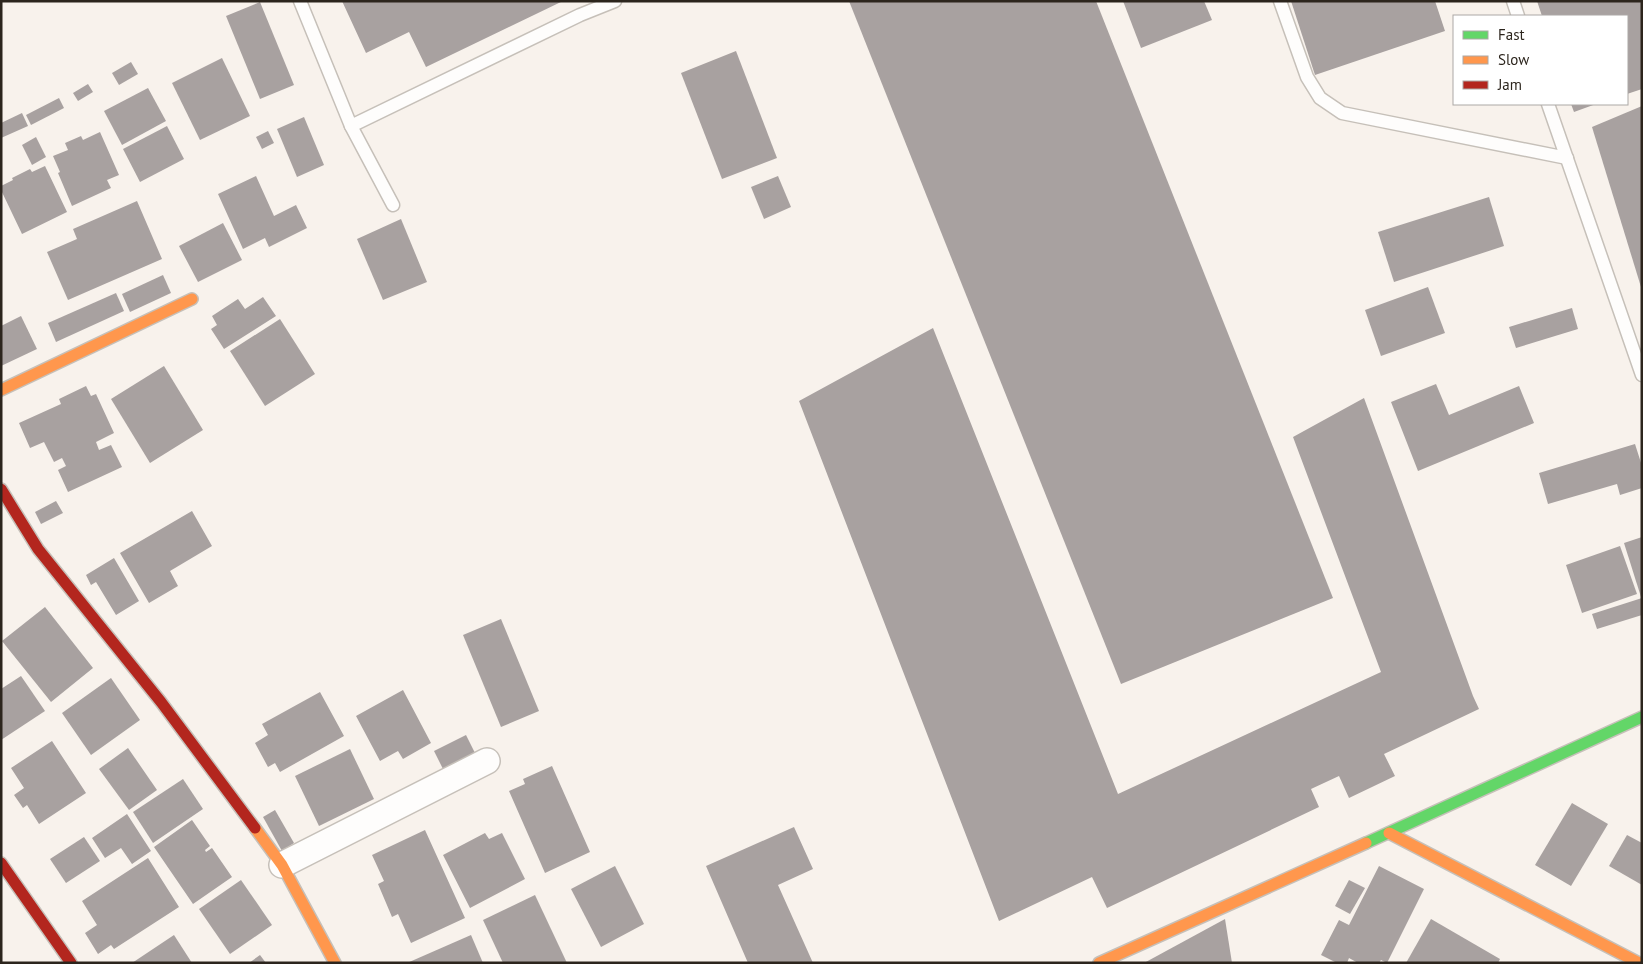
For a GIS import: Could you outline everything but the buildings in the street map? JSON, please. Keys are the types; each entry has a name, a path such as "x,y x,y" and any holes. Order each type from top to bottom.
{"street":[{"path":"1,390 192,299"},
{"path":"1,489 38,549 161,702 282,866 335,963"},
{"path":"1099,963 1642,717"},
{"path":"282,866 488,761"},
{"path":"1389,833 1639,963"},
{"path":"1,863 71,963"}],"lane":[{"path":"300,1 351,126 393,205"},
{"path":"351,126 615,1"},
{"path":"1280,1 1307,77 1320,98 1342,113 1567,158"},
{"path":"1513,1 1518,15"},
{"path":"1548,105 1642,375"}],"traffic: fast":[{"path":"1366,843 1642,717"}],"traffic: slow":[{"path":"1,390 192,299"},
{"path":"255,828 282,865 335,963"},
{"path":"1389,833 1639,963"},
{"path":"1099,963 1366,843"}],"traffic: jam":[{"path":"1,489 38,549 161,702 255,828"},
{"path":"1,863 71,963"}]}
